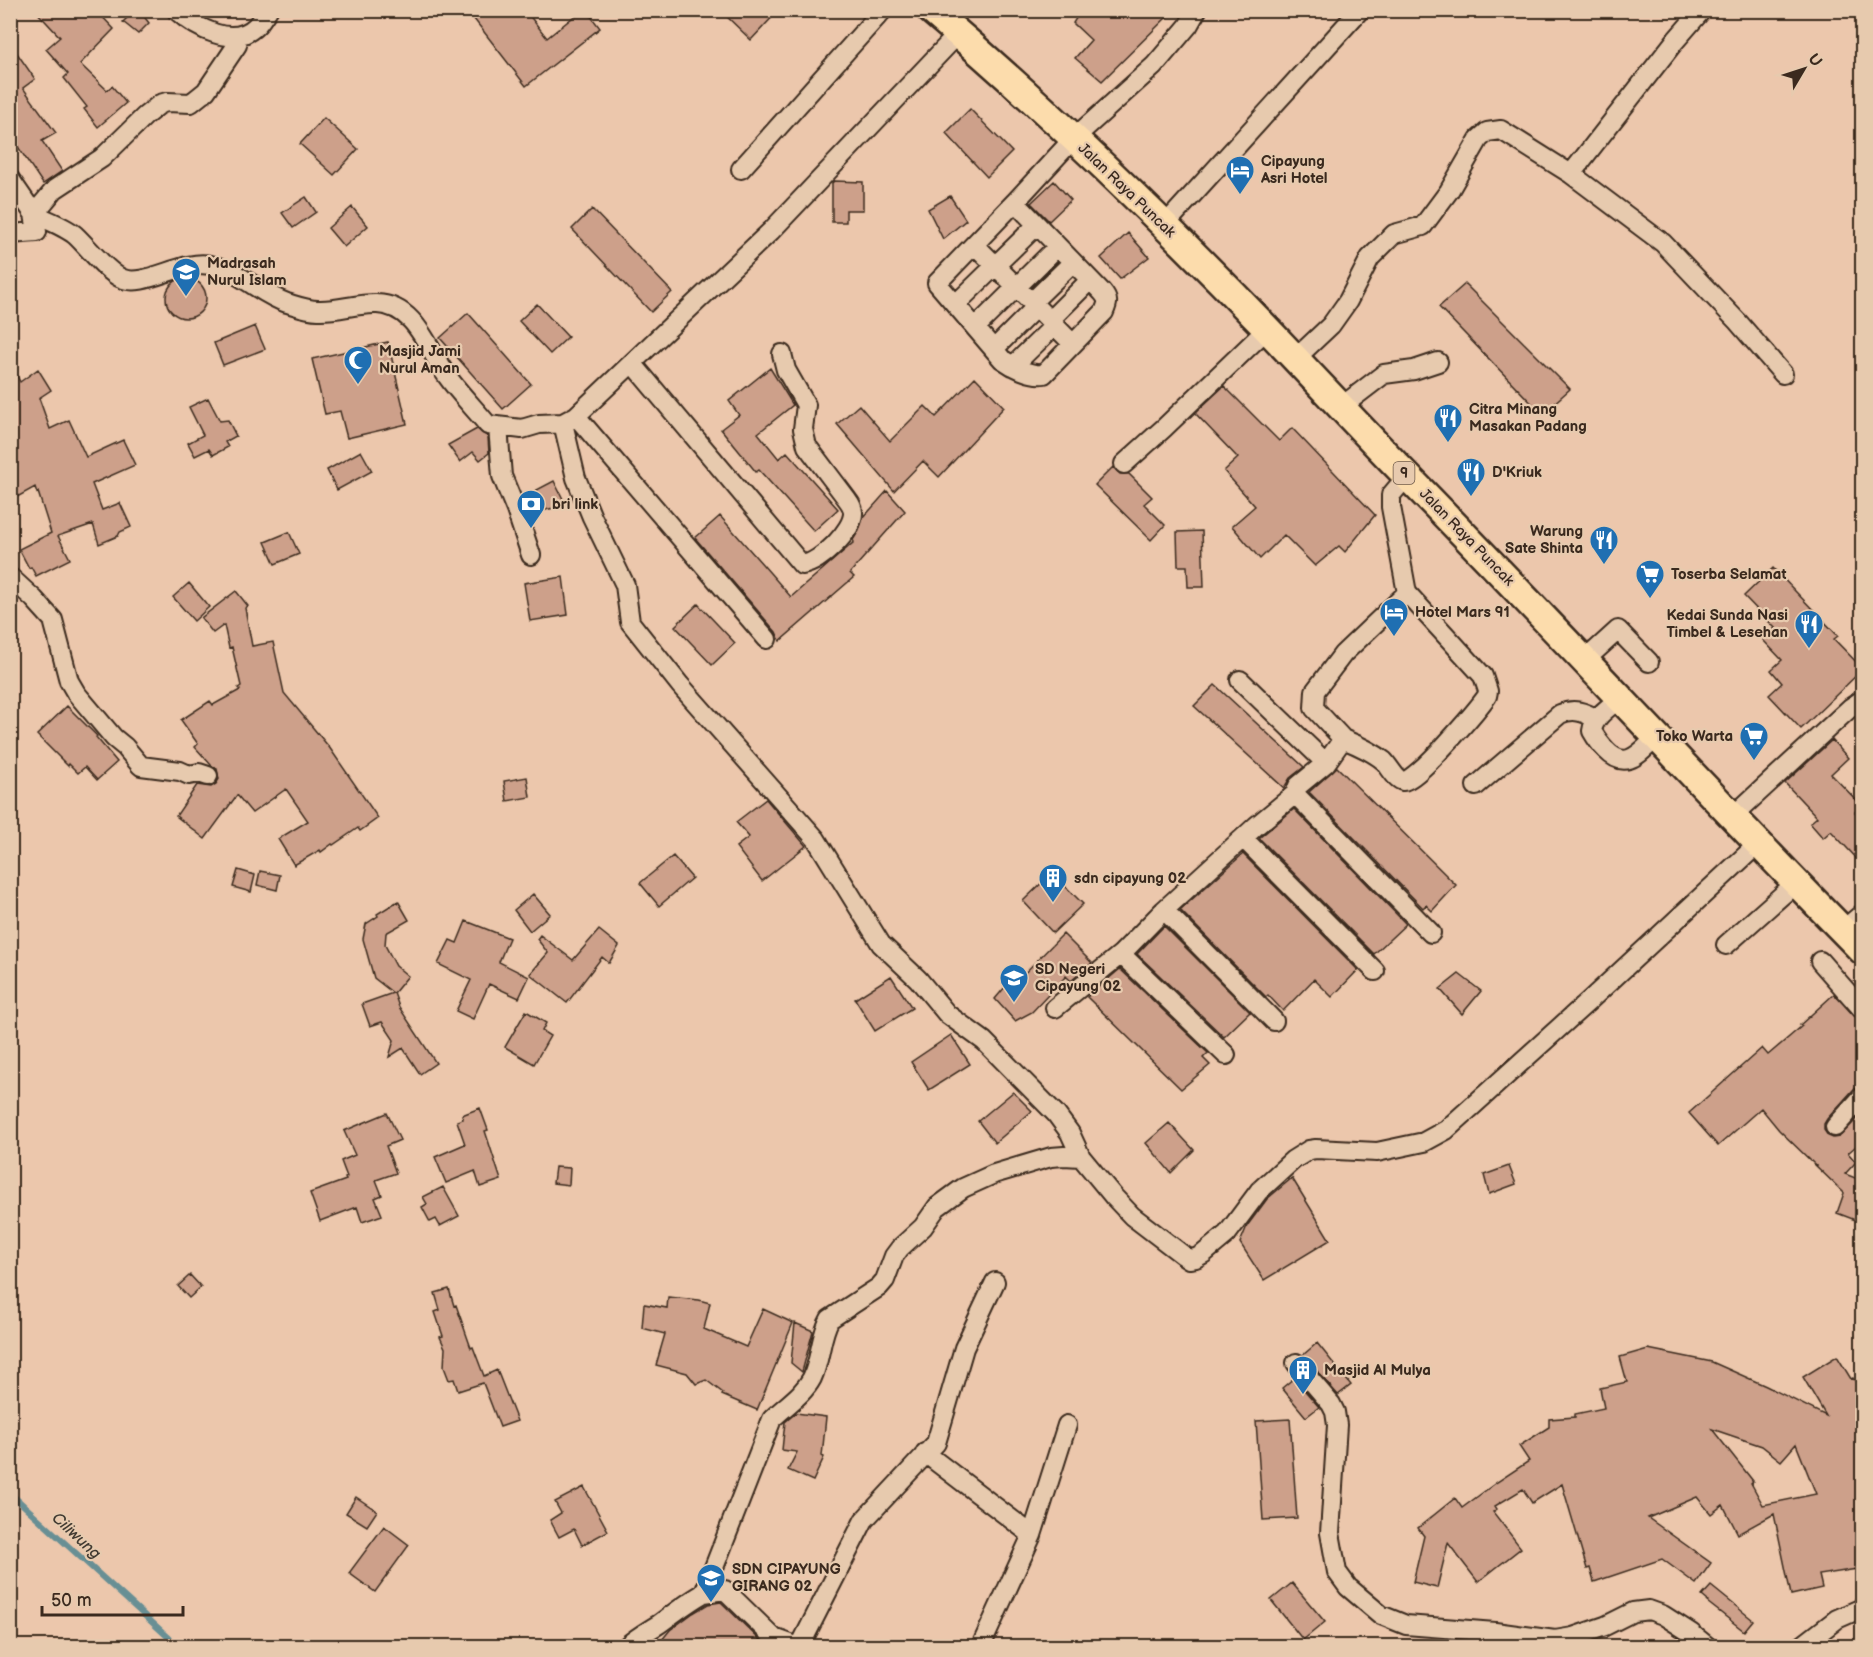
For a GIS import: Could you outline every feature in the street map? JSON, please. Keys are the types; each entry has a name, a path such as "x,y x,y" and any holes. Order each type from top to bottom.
{"highway":[{"name":"Jalan Raya Puncak","path":"931,10 1073,139 1267,329 1758,844 1797,882 1852,922 1863,950"}],"street":[{"path":"176,10 207,31 238,36 256,26 268,10"},
{"path":"741,169 884,10"},
{"path":"1015,202 1107,298 1104,312 1044,374 1033,374 1002,359 937,283 1073,139 1147,73 1188,26 1197,10"},
{"path":"1164,226 1360,10"},
{"path":"1571,174 1702,10"},
{"path":"34,214 72,233 122,279 136,281 193,264 209,264 235,274 269,296 308,309 378,304 391,306 405,314 415,324 447,376 488,425 522,429 570,419 632,363 771,231 958,34"},
{"path":"34,214 55,189 102,158 160,104 167,102 191,104 199,98 237,45 238,36"},
{"path":"1295,359 1331,325 1348,301 1370,258 1394,234 1423,226 1449,191 1479,139 1487,132 1501,130 1571,174 1663,243 1738,322 1783,374"},
{"path":"10,180 34,214 37,232 10,234"},
{"path":"956,304 1037,225"},
{"path":"975,245 1072,344"},
{"path":"976,327 1057,247"},
{"path":"994,349 1072,263"},
{"path":"1013,366 1090,280"},
{"path":"1124,464 1267,329"},
{"path":"632,363 802,565 821,557 849,527 853,513 852,506 807,446 803,429 806,405 786,370 782,354"},
{"path":"1341,407 1384,374 1414,370 1438,362"},
{"path":"570,419 767,639"},
{"path":"570,419 576,478 591,517 625,585 630,622 680,685 816,839 881,944 918,979 947,1014 984,1041 1056,1114 1071,1133 1081,1157 1113,1197 1132,1216 1189,1259 1196,1258 1227,1234 1258,1191 1293,1160 1309,1150 1377,1152 1424,1142 1446,1130 1758,844"},
{"path":"498,427 502,476 531,555"},
{"path":"1407,476 1392,495 1391,507 1407,593 1483,676 1487,683 1487,696 1428,763 1411,779 1405,781 1399,780 1384,762 1359,745 1343,739 1314,708 1315,691 1343,654 1407,593"},
{"path":"10,577 53,620 69,681 76,693 141,766 180,771 189,775 199,773 208,776"},
{"path":"1585,660 1618,630 1649,662"},
{"path":"1240,680 1326,763"},
{"path":"1620,698 1597,719 1592,731 1612,757 1626,761 1638,754 1657,737"},
{"path":"1733,816 1850,708 1863,700"},
{"path":"1476,786 1560,714 1567,711 1582,712 1597,719"},
{"path":"1055,1008 1121,954 1164,910 1295,794 1298,786 1326,763 1343,739"},
{"path":"1295,794 1431,933"},
{"path":"1243,838 1375,971"},
{"path":"1726,945 1797,882"},
{"path":"1164,910 1274,1021"},
{"path":"1121,954 1226,1055"},
{"path":"1820,961 1863,1009"},
{"path":"1835,1127 1863,1097"},
{"path":"704,1593 772,1419 793,1401 811,1380 830,1318 879,1287 885,1280 894,1256 900,1248 923,1227 937,1207 963,1188 994,1174 1051,1157 1081,1157"},
{"path":"627,1647 680,1606 704,1593 724,1590 774,1638 798,1647 864,1520 936,1443 964,1348 995,1282"},
{"path":"1296,1363 1331,1404 1335,1412 1329,1533 1337,1572 1348,1587 1381,1615 1406,1625 1495,1632 1555,1640 1573,1637 1605,1626 1633,1612 1649,1610 1663,1615 1691,1633 1707,1647"},
{"path":"981,1647 1032,1535 1067,1425"},
{"path":"925,1454 1032,1535"},
{"path":"1799,1645 1837,1619 1863,1608"}],"building":[{"path":"35,10 96,10 114,29 80,64 107,90 112,86 126,103 98,127 84,109 87,107 64,78 68,74 46,49 60,37"},
{"path":"135,10 139,10 149,23 138,34 123,22"},
{"path":"467,10 525,10 547,38 582,10 586,10 600,28 526,86"},
{"path":"720,10 779,10 751,40"},
{"path":"1081,10 1174,10 1102,81 1075,58 1091,40 1073,23"},
{"path":"10,43 35,79 23,88 56,133 42,141 62,171 43,184 10,135"},
{"path":"970,109 1012,152 987,177 946,133"},
{"path":"324,118 358,149 334,175 300,144"},
{"path":"834,181 863,182 863,210 846,210 846,222 832,222 832,183"},
{"path":"1054,181 1071,200 1049,221 1031,203"},
{"path":"950,196 966,220 943,239 928,209"},
{"path":"306,197 316,212 293,228 282,213"},
{"path":"352,207 368,226 344,247 328,228"},
{"path":"592,209 672,292 651,312 572,229"},
{"path":"1128,233 1149,257 1120,279 1101,258"},
{"name":"Madrasah Nurul Islam","path":"186,278 200,284 206,298 200,312 186,318 172,312 166,298 172,284"},
{"path":"1465,284 1570,389 1542,414 1439,307"},
{"path":"537,304 568,337 550,354 519,321"},
{"path":"468,313 531,384 503,409 440,338"},
{"path":"255,326 265,349 223,365 214,343"},
{"name":"Masjid Jami Nurul Aman","path":"388,342 407,424 347,438 340,411 325,414 312,359"},
{"path":"10,362 20,382 38,369 51,390 39,398 50,429 69,420 86,457 123,440 135,465 92,484 102,510 120,503 131,527 120,532 118,536 99,544 93,524 58,536 70,559 36,576 19,549 51,533 35,487 10,501"},
{"path":"770,368 793,405 758,433 779,459 787,452 838,509 814,531 759,470 756,472 721,429 739,415 729,401"},
{"path":"975,377 1004,407 939,477 923,461 894,491 837,424 859,405 890,441 925,406 936,417"},
{"path":"1224,386 1279,441 1292,428 1375,515 1345,552 1339,546 1315,566 1284,535 1260,559 1232,526 1255,506 1224,471 1238,458 1195,413"},
{"path":"208,398 220,421 228,420 236,436 225,442 228,447 213,455 209,449 195,456 188,443 203,435 189,407"},
{"path":"477,429 488,437 489,453 480,460 473,452 460,462 448,445"},
{"path":"361,451 372,471 337,490 327,470"},
{"path":"1113,467 1120,474 1129,474 1152,497 1144,504 1165,525 1151,540 1095,485"},
{"path":"554,481 566,505 541,511 533,492"},
{"path":"887,491 905,511 850,573 854,577 780,641 776,632 695,538 720,516 791,597 854,542 863,518"},
{"path":"1202,531 1204,587 1188,587 1187,566 1178,566 1177,532"},
{"path":"289,532 299,554 275,564 265,542"},
{"name":"Kedai Sunda Nasi Timbel & Lesehan","path":"1773,568 1838,636 1834,639 1863,669 1801,729 1769,695 1782,683 1771,670 1782,660 1763,640 1775,628 1744,596"},
{"path":"563,577 568,615 530,621 524,583"},
{"path":"189,583 209,607 194,621 173,597"},
{"path":"236,591 248,606 245,608 252,646 273,642 284,693 329,747 378,818 360,831 358,828 321,852 320,850 294,865 278,839 308,821 286,789 252,813 237,795 205,839 176,816 197,785 211,787 219,779 217,769 195,747 198,744 181,720 210,701 213,705 240,690 232,647 229,648 224,625 213,633 201,618"},
{"path":"698,604 735,643 712,665 675,626"},
{"path":"1215,685 1304,767 1290,778 1284,788 1194,706"},
{"path":"67,706 97,736 117,762 97,780 85,767 78,773 69,764 68,766 37,735"},
{"path":"1832,740 1848,758 1831,774 1862,806 1855,812 1863,820 1863,865 1831,831 1823,838 1810,823 1817,817 1785,783"},
{"path":"1337,767 1456,885 1432,911 1426,905 1423,908 1309,792"},
{"path":"527,777 530,797 507,801 504,781"},
{"path":"766,799 806,846 762,881 736,847 749,837 736,822"},
{"path":"1294,809 1406,924 1374,954 1259,838"},
{"path":"1243,854 1358,970 1332,997 1314,979 1283,1011 1268,995 1266,997 1180,910"},
{"path":"673,856 692,878 659,906 640,883"},
{"path":"238,870 255,875 251,892 233,887"},
{"path":"260,871 280,875 277,890 257,885"},
{"name":"sdn cipayung 02","path":"1052,873 1083,904 1053,933 1023,901"},
{"path":"533,894 550,914 530,931 514,910"},
{"path":"398,901 409,920 386,933 385,945 396,966 408,976 394,993 399,1007 436,1063 420,1074 403,1048 389,1057 394,1040 382,1022 370,1026 362,1004 393,993 374,978 363,939 366,924"},
{"path":"466,921 509,938 499,962 529,977 519,998 489,984 473,1019 456,1011 471,980 438,964 450,940 457,943"},
{"path":"1164,926 1250,1012 1224,1037 1137,954"},
{"path":"599,930 619,946 609,963 602,957 567,1003 530,974 548,953 537,939 540,935 573,960"},
{"path":"1063,934 1092,963 1071,981 1066,976 1032,1012 1015,1021 995,999 1005,987 1008,990"},
{"path":"1120,969 1208,1053 1203,1058 1210,1065 1181,1089 1087,997"},
{"path":"1459,974 1481,991 1462,1014 1440,989"},
{"path":"891,976 912,1008 875,1031 855,999"},
{"path":"1834,994 1854,1016 1863,1020 1863,1086 1854,1089 1827,1119 1824,1130 1828,1136 1839,1137 1863,1113 1863,1140 1848,1153 1856,1162 1845,1174 1863,1181 1863,1223 1837,1213 1844,1193 1779,1130 1761,1108 1718,1146 1689,1113 1762,1048 1768,1055"},
{"path":"526,1011 546,1023 542,1031 550,1036 534,1064 505,1047"},
{"path":"951,1035 970,1064 929,1090 911,1062"},
{"path":"1013,1092 1032,1111 995,1143 978,1121"},
{"path":"480,1108 501,1180 480,1187 475,1171 446,1183 435,1157 465,1144 457,1121 463,1119 462,1115"},
{"path":"387,1113 400,1140 386,1146 396,1173 376,1180 382,1195 375,1198 382,1215 362,1222 357,1207 320,1221 310,1193 346,1180 341,1161 355,1155 344,1131"},
{"path":"1169,1123 1194,1150 1171,1173 1146,1143"},
{"path":"1509,1166 1516,1184 1489,1194 1484,1175"},
{"path":"555,1167 570,1168 569,1185 553,1183"},
{"path":"1292,1178 1330,1240 1264,1280 1240,1243 1247,1226 1267,1199"},
{"path":"443,1187 459,1216 440,1226 436,1219 430,1222 422,1207 427,1204 423,1197"},
{"path":"190,1275 201,1287 189,1298 178,1286"},
{"path":"449,1289 484,1376 497,1370 517,1421 500,1427 483,1383 458,1391 454,1379 449,1380 444,1367 445,1348 440,1337 443,1336 435,1312 440,1310 435,1293"},
{"path":"668,1297 710,1303 704,1329 746,1347 763,1309 793,1323 757,1410 722,1395 723,1393 706,1380 696,1384 687,1373 656,1365 665,1334 642,1328 644,1304 667,1308"},
{"path":"795,1323 813,1331 802,1372 791,1363"},
{"path":"1317,1343 1351,1385 1338,1395 1303,1355"},
{"path":"1648,1349 1712,1362 1826,1416 1803,1377 1837,1356 1851,1379 1853,1378 1863,1391 1863,1568 1819,1575 1822,1588 1791,1595 1774,1514 1738,1534 1723,1505 1711,1514 1697,1497 1648,1518 1711,1563 1696,1584 1662,1559 1594,1582 1590,1568 1587,1569 1562,1484 1532,1503 1523,1489 1495,1506 1497,1509 1493,1512 1521,1548 1478,1582 1448,1543 1437,1588 1413,1582 1424,1536 1418,1528 1455,1498 1462,1508 1529,1461 1519,1446 1549,1427 1549,1419 1575,1417 1575,1414 1604,1408 1600,1388 1627,1382 1620,1357","holes":["1712,1429 1762,1446 1781,1461 1796,1444 1816,1494 1763,1505 1751,1483 1753,1481"]},
{"name":"Masjid Al Mulya","path":"1294,1378 1319,1407 1306,1417 1282,1388"},
{"path":"796,1413 826,1417 822,1456 824,1457 813,1481 788,1470 797,1452 782,1450 785,1422"},
{"path":"1290,1419 1297,1518 1263,1520 1256,1421"},
{"path":"584,1487 608,1531 582,1545 574,1529 559,1537 550,1520 561,1513 555,1502"},
{"path":"356,1497 377,1511 367,1526 346,1513"},
{"path":"384,1526 409,1545 375,1592 349,1573"},
{"path":"1292,1583 1325,1622 1303,1640 1271,1600"},
{"path":"1711,1586 1753,1620 1744,1631 1702,1596"},
{"name":"SDN CIPAYUNG GIRANG 02","path":"721,1602 767,1647 656,1647 670,1630 693,1613 708,1604"}],"waterway":[{"name":"Ciliwung","path":"10,1493 178,1646"}],"place":[{"name":"Cipayung Asri Hotel","path":"1240,196"},
{"name":"Madrasah Nurul Islam","path":"186,298"},
{"name":"Masjid Jami Nurul Aman","path":"358,386"},
{"name":"Citra Minang Masakan Padang","path":"1448,444"},
{"name":"D'Kriuk","path":"1471,498"},
{"name":"bri link","path":"531,530"},
{"name":"Warung Sate Shinta","path":"1604,566"},
{"name":"Toserba Selamat","path":"1650,600"},
{"name":"Hotel Mars 91","path":"1394,638"},
{"name":"Kedai Sunda Nasi Timbel & Lesehan","path":"1809,650"},
{"name":"Toko Warta","path":"1754,762"},
{"name":"sdn cipayung 02","path":"1053,904"},
{"name":"SD Negeri Cipayung 02","path":"1014,1004"},
{"name":"Masjid Al Mulya","path":"1303,1396"},
{"name":"SDN CIPAYUNG GIRANG 02","path":"711,1604"}]}
